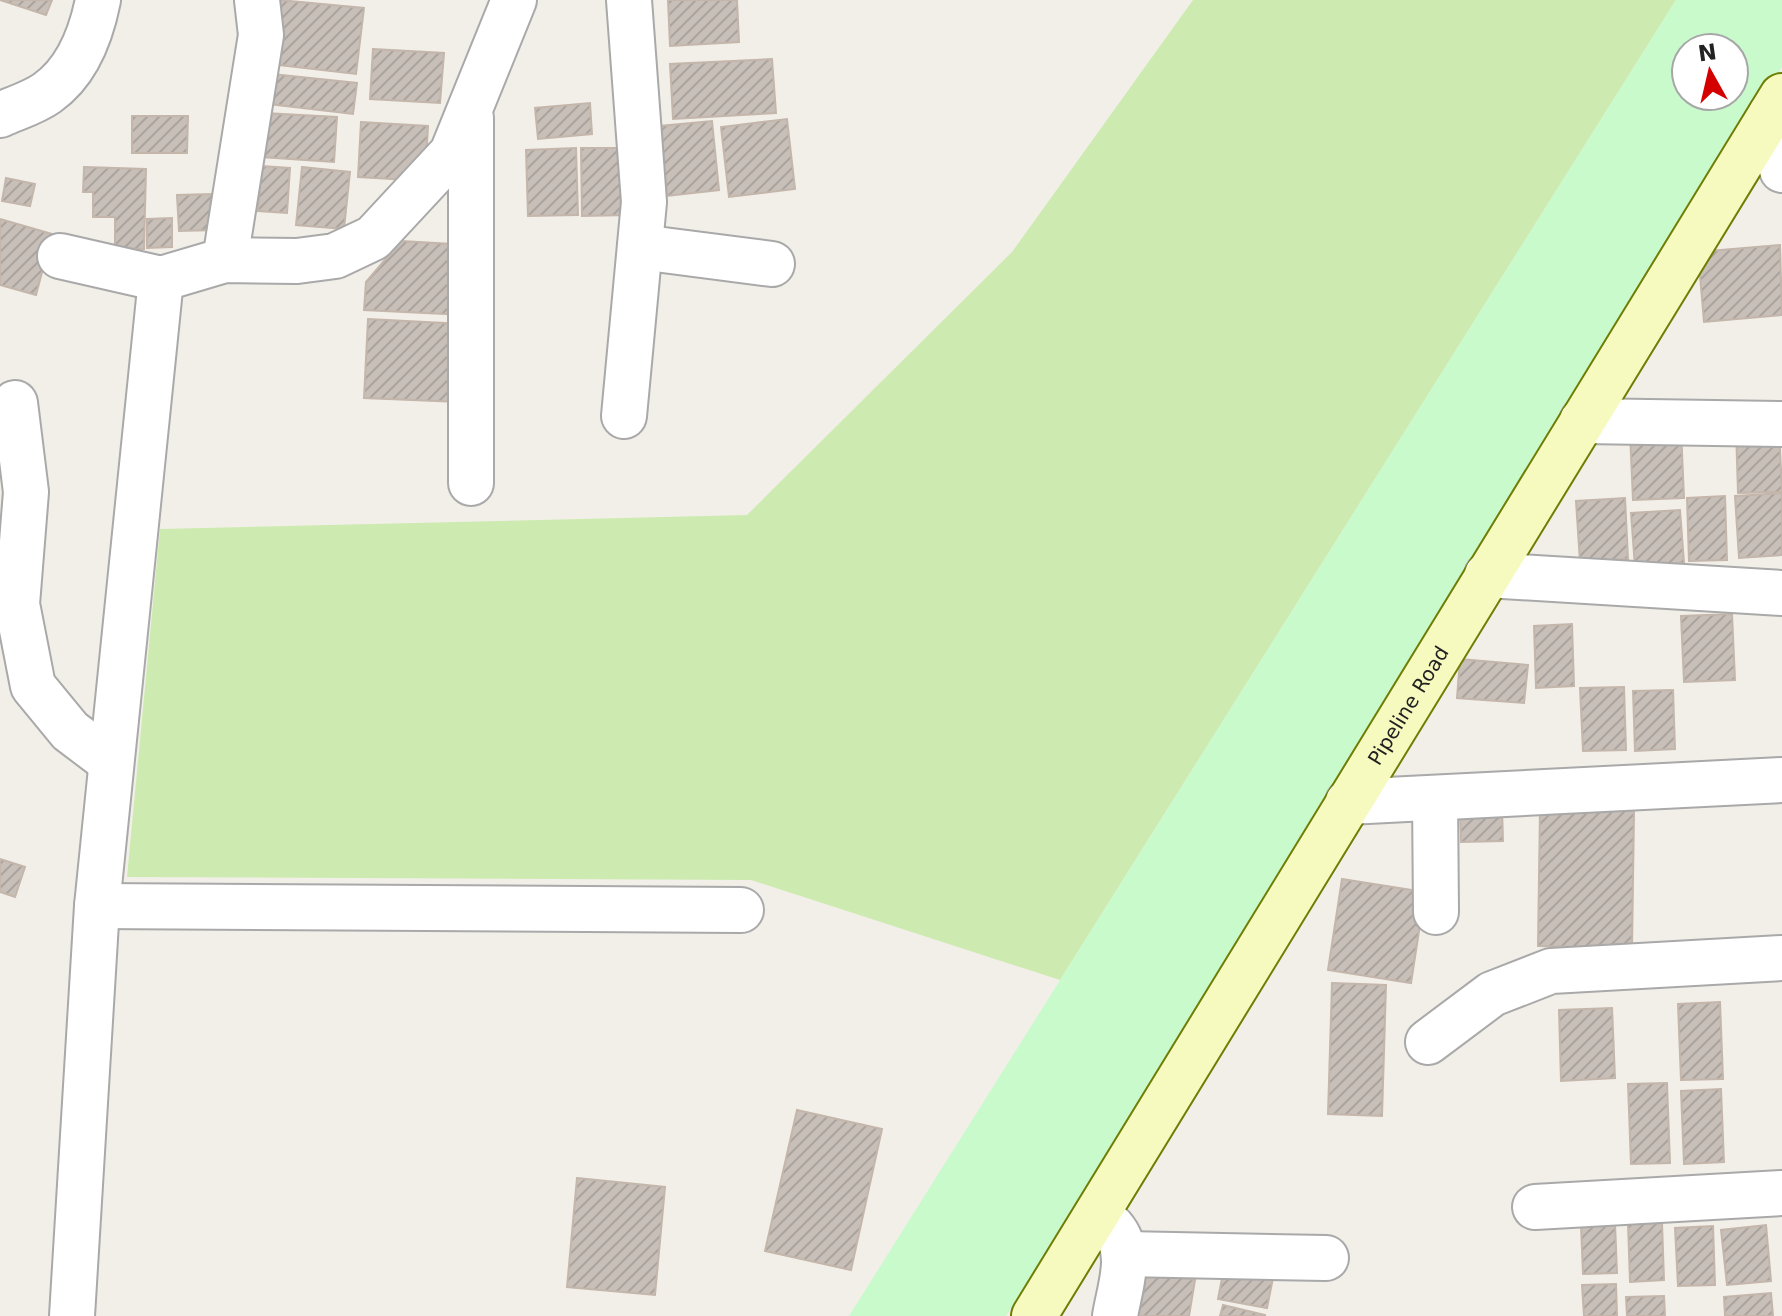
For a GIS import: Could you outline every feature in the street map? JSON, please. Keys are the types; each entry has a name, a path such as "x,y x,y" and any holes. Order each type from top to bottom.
{"street":[{"path":"0,115 45,94 71,71 94,21 98,0"},
{"path":"225,260 261,35 257,0"},
{"path":"60,256 161,279 225,260 297,261 335,256 373,238 452,153 514,0"},
{"path":"624,416 644,202 629,0"},
{"path":"1776,105 1782,170"},
{"name":"Pipeline Road","path":"1034,1316 1776,105"},
{"path":"471,107 471,483"},
{"path":"640,247 772,264"},
{"path":"72,1316 97,906 161,279"},
{"path":"15,403 26,492 17,604 33,686 70,731 111,762"},
{"path":"1582,421 1782,424"},
{"path":"1487,575 1782,593"},
{"path":"1348,802 1782,780"},
{"path":"1435,798 1436,912"},
{"path":"97,906 741,910"},
{"path":"1428,1042 1492,994 1551,971 1782,958"},
{"path":"1535,1207 1782,1193"},
{"path":"1097,1210 1117,1233 1125,1254 1115,1316"},
{"path":"1125,1254 1326,1258"}],"green space":[{"path":"1193,0 1676,0 1060,980 751,880 127,877 160,529 747,515 1012,252"},
{"path":"1676,0 1782,0 1782,67 1222,986 1006,1316 849,1316"}],"building":[{"path":"0,0 52,0 46,15"},
{"path":"279,0 364,8 356,74 271,64"},
{"path":"668,0 737,0 739,42 670,46"},
{"path":"373,49 444,53 440,103 370,99"},
{"path":"772,59 776,113 673,119 670,64"},
{"path":"272,74 357,83 353,114 269,104"},
{"path":"590,103 592,134 538,139 535,108"},
{"path":"264,113 337,117 334,162 261,157"},
{"path":"132,116 188,116 187,153 132,153"},
{"path":"787,119 795,189 729,197 721,127"},
{"path":"712,121 719,190 667,196 660,126"},
{"path":"361,122 428,126 425,181 358,177"},
{"path":"576,148 578,215 528,216 526,150"},
{"path":"581,148 629,148 630,215 582,216"},
{"path":"261,166 290,168 287,213 258,211"},
{"path":"84,167 146,169 144,249 115,248 115,217 93,217 93,192 83,192"},
{"path":"302,167 350,172 344,229 296,225"},
{"path":"6,178 35,184 30,206 2,201"},
{"path":"214,194 216,230 179,231 177,195"},
{"path":"172,218 172,247 147,248 147,219"},
{"path":"0,219 52,234 36,295 0,285"},
{"path":"401,241 469,245 465,315 364,310 366,282"},
{"path":"1780,245 1782,315 1704,322 1698,252"},
{"path":"368,319 463,324 459,402 364,398"},
{"path":"1779,427 1782,492 1738,493 1736,428"},
{"path":"1681,430 1684,498 1633,500 1630,433"},
{"path":"1782,493 1782,555 1739,558 1735,496"},
{"path":"1725,496 1727,560 1689,561 1687,498"},
{"path":"1625,498 1628,559 1580,562 1576,501"},
{"path":"1680,510 1684,563 1635,567 1631,513"},
{"path":"1732,614 1735,680 1684,682 1681,616"},
{"path":"1572,624 1574,686 1536,688 1534,626"},
{"path":"1460,659 1528,665 1524,703 1457,698"},
{"path":"1624,687 1626,750 1583,751 1580,688"},
{"path":"1673,690 1675,749 1635,751 1633,691"},
{"path":"1502,809 1503,841 1461,842 1460,810"},
{"path":"1540,809 1634,811 1632,948 1538,946"},
{"path":"0,859 25,867 15,897 0,892"},
{"path":"1342,879 1425,892 1411,983 1328,970"},
{"path":"1332,983 1386,985 1382,1116 1328,1114"},
{"path":"1720,1002 1723,1079 1681,1080 1678,1004"},
{"path":"1612,1008 1615,1078 1561,1081 1559,1010"},
{"path":"1667,1083 1670,1163 1631,1164 1628,1084"},
{"path":"1721,1089 1724,1162 1684,1164 1681,1091"},
{"path":"797,1110 882,1129 851,1270 765,1251"},
{"path":"577,1178 665,1187 655,1295 567,1287"},
{"path":"1615,1223 1617,1273 1583,1274 1581,1225"},
{"path":"1662,1223 1664,1280 1630,1282 1628,1224"},
{"path":"1766,1225 1771,1281 1727,1285 1721,1230"},
{"path":"1713,1226 1715,1285 1678,1286 1675,1228"},
{"path":"1225,1263 1274,1273 1267,1308 1218,1299"},
{"path":"1140,1272 1195,1280 1189,1316 1133,1316"},
{"path":"1616,1284 1617,1316 1584,1316 1582,1285"},
{"path":"1771,1293 1773,1316 1725,1316 1724,1297"},
{"path":"1664,1296 1665,1316 1627,1316 1626,1297"},
{"path":"1223,1305 1265,1315 1265,1316 1220,1316"}]}
